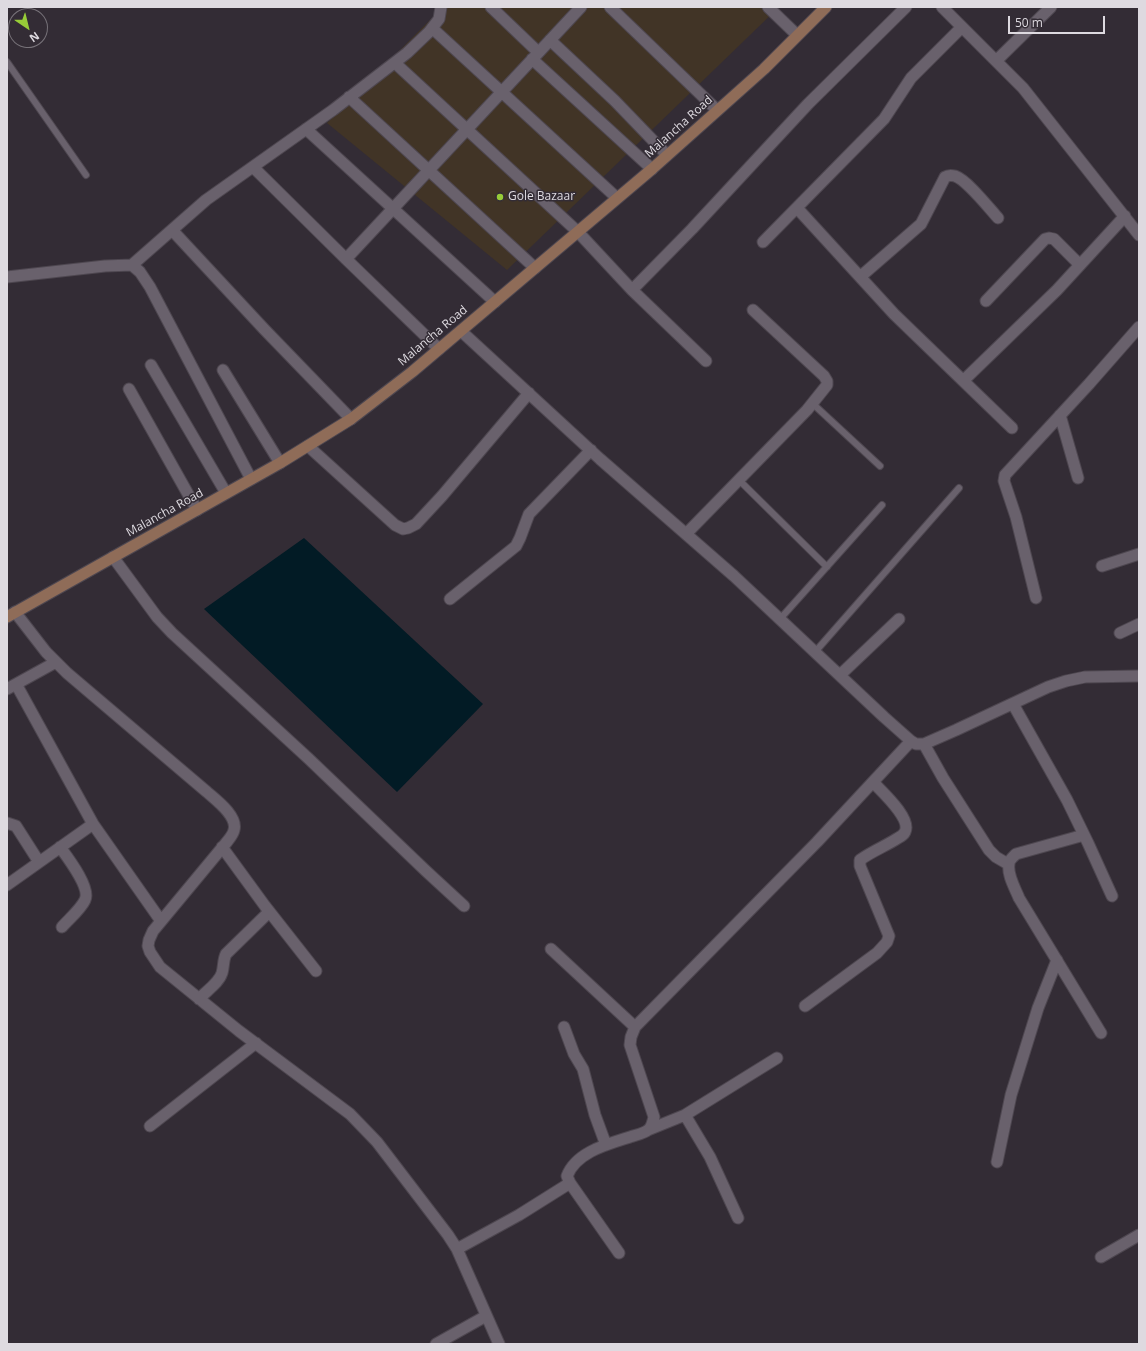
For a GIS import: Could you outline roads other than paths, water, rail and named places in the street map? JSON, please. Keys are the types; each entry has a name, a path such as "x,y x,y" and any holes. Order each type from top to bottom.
{"main road":[{"name":"Malancha Road","path":"11,615 280,463 351,419 461,331 652,169 764,68 826,7"}],"street":[{"path":"132,266 206,200 349,97 420,43 439,19 441,7"},
{"path":"491,7 535,55 652,169"},
{"path":"346,260 581,7"},
{"path":"610,7 717,110"},
{"path":"768,7 798,35"},
{"path":"632,290 692,229 808,104 906,7"},
{"path":"942,7 1023,88 1139,235"},
{"path":"996,61 1051,7"},
{"path":"762,242 884,118 911,78 962,27"},
{"path":"432,28 617,198"},
{"path":"550,40 615,101 667,155"},
{"path":"395,63 578,232 632,290 706,361"},
{"path":"349,97 535,268"},
{"path":"306,128 495,302"},
{"path":"253,167 346,260 439,349"},
{"path":"860,277 921,224 945,177 953,175 962,181 976,193 998,218"},
{"path":"797,208 894,314 1012,428"},
{"path":"964,380 1057,290 1125,216"},
{"path":"172,230 264,329 351,419"},
{"path":"986,301 1045,239 1054,239 1080,265"},
{"path":"7,277 111,266 132,266 140,272 150,288 251,479"},
{"path":"686,534 812,403 827,385 828,381 754,310"},
{"path":"1036,598 1016,517 1004,481 1005,475 1139,327"},
{"path":"461,331 916,744 924,744 1048,687 1066,681 1085,677 1139,676"},
{"path":"151,365 226,493"},
{"path":"223,370 280,463"},
{"path":"129,389 197,510"},
{"path":"308,446 396,525 403,529 408,528 416,524 442,496 529,393"},
{"path":"1060,415 1078,478"},
{"path":"450,599 516,546 529,514 591,450"},
{"path":"1102,566 1139,554"},
{"path":"113,557 157,617 172,633 309,759 426,872 464,906"},
{"path":"11,615 67,673 224,807 235,822 233,833 153,931 148,946 150,952 160,967 199,999 340,1106 374,1138 457,1249 499,1344"},
{"path":"840,675 899,619"},
{"path":"1120,633 1139,624"},
{"path":"56,662 12,687 93,824 161,921"},
{"path":"1013,704 1053,774 1084,835 1112,896"},
{"path":"648,1130 654,1117 630,1045 631,1037 636,1027 817,842 911,741"},
{"path":"924,744 943,778 985,844 996,857 1008,864"},
{"path":"805,1006 877,953 887,942 889,936 860,866 860,860 866,855 899,838 905,832 906,826 898,809 873,782"},
{"path":"7,823 16,826 40,862"},
{"path":"7,885 93,824"},
{"path":"1084,835 1016,854 1008,864 1019,898 1101,1033"},
{"path":"60,847 79,876 85,888 86,894 86,900 62,927"},
{"path":"222,847 269,912 316,971"},
{"path":"199,999 222,973 226,954 269,912"},
{"path":"551,949 636,1027"},
{"path":"997,1162 1011,1095 1038,1008 1057,960"},
{"path":"564,1027 574,1054 583,1069 595,1115 606,1145"},
{"path":"150,1126 256,1043"},
{"path":"619,1253 570,1183 567,1176 570,1169 589,1153 606,1145 685,1115 777,1058"},
{"path":"685,1115 710,1157 738,1218"},
{"path":"457,1249 519,1215 570,1183"},
{"path":"1102,1257 1139,1235"},
{"path":"436,1344 486,1316"}],"lane":[{"path":"7,62 86,174"},
{"path":"812,403 880,466"},
{"path":"739,480 827,567"},
{"path":"815,652 960,488"},
{"path":"780,619 882,505"}],"water":[{"path":"304,538 483,704 397,792 204,609"}],"place":[{"name":"Gole Bazaar","path":"500,197"}]}
